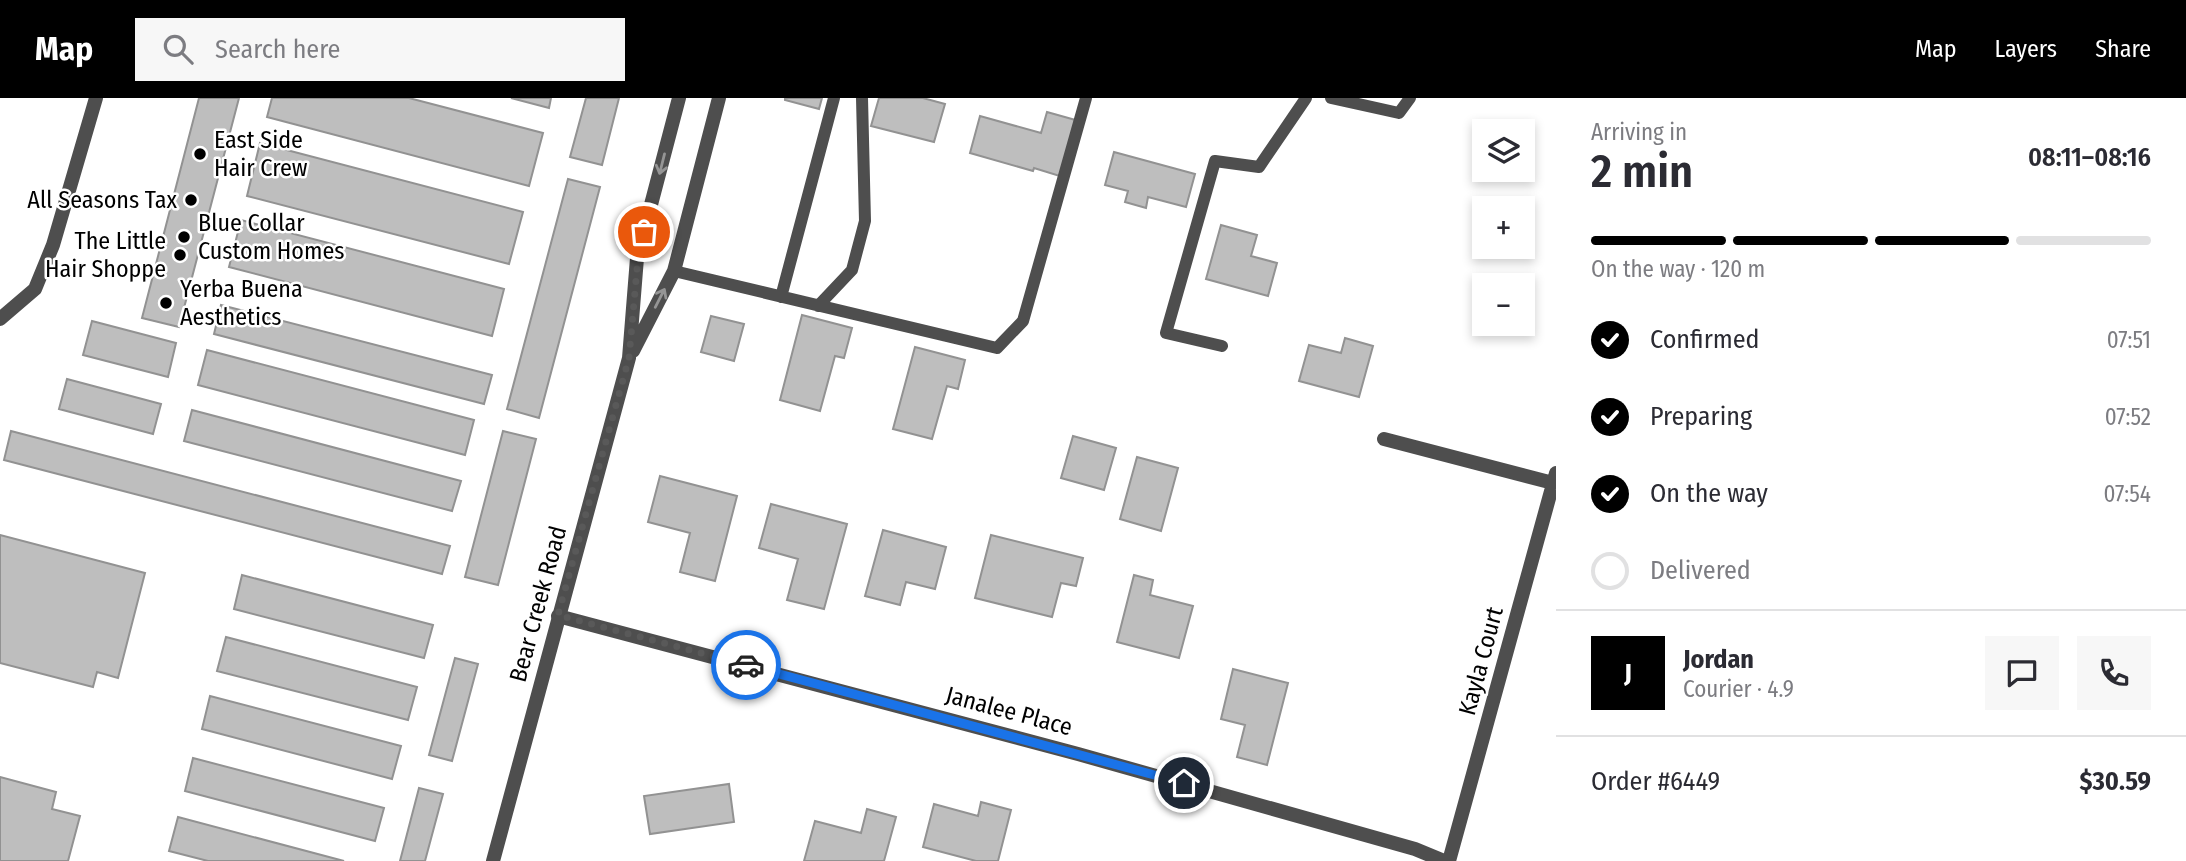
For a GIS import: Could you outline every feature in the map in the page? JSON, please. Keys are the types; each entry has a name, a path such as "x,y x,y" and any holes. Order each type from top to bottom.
{"street":[{"path":"0,319 36,289 53,245 96,98"},
{"name":"Bear Creek Road","path":"493,861 629,358 638,258 679,98"},
{"name":"Bear Creek Road","path":"629,358 674,271 719,98"},
{"path":"1384,439 1554,478"},
{"name":"Kayla Court","path":"1447,861 1554,478"},
{"name":"Janalee Place","path":"558,615 1078,754 1415,849 1447,861"}],"lane":[{"path":"781,297 834,98"},
{"path":"818,306 852,270 865,220 862,98"},
{"path":"674,271 997,348 1023,321 1086,98"},
{"path":"1222,346 1166,333 1215,161 1259,167 1306,98"},
{"path":"1331,98 1399,113 1410,98"}],"building":[{"path":"199,98 239,98 179,327 142,318"},
{"path":"272,98 409,98 543,133 529,186 267,117"},
{"path":"511,98 551,98 549,108"},
{"path":"586,98 619,98 602,165 570,157"},
{"path":"785,98 822,98 819,109"},
{"path":"879,98 923,98 945,104 934,142 871,126"},
{"path":"1047,112 1079,121 1063,177 970,153 980,116 1041,133"},
{"path":"260,143 523,212 509,264 247,196"},
{"path":"1114,152 1195,174 1186,207 1148,197 1146,208 1125,202 1128,191 1105,185"},
{"path":"568,179 600,187 539,418 507,409"},
{"path":"241,220 504,289 492,336 229,267"},
{"path":"1221,225 1257,235 1251,256 1277,263 1268,296 1206,279"},
{"path":"221,305 492,375 484,404 214,334"},
{"path":"802,315 852,328 844,358 835,356 820,411 780,400"},
{"path":"711,316 744,324 734,361 701,352"},
{"path":"92,321 176,343 168,377 83,355"},
{"path":"1345,338 1373,346 1359,397 1299,381 1309,345 1341,353"},
{"path":"915,347 965,360 958,389 947,386 932,439 893,429"},
{"path":"207,350 474,420 465,455 198,385"},
{"path":"67,379 161,404 153,434 59,409"},
{"path":"192,410 461,481 452,511 184,441"},
{"path":"11,431 450,546 442,574 4,460"},
{"path":"503,431 536,439 498,585 465,577"},
{"path":"1073,436 1116,448 1104,490 1061,478"},
{"path":"1137,457 1178,468 1161,531 1120,519"},
{"path":"660,476 737,496 715,581 680,572 690,533 648,522"},
{"path":"771,504 847,524 824,609 787,600 798,559 759,548"},
{"path":"883,530 946,547 935,589 906,582 900,605 865,596"},
{"path":"0,535 145,573 118,678 97,672 93,687 0,663"},
{"path":"991,535 1083,558 1076,586 1061,583 1052,617 975,598"},
{"path":"242,575 433,625 424,658 234,609"},
{"path":"1134,575 1153,580 1150,595 1193,606 1179,658 1117,642"},
{"path":"226,637 417,687 408,720 217,671"},
{"path":"455,658 478,664 452,761 429,755"},
{"path":"1233,669 1288,683 1267,765 1237,757 1245,725 1221,719"},
{"path":"210,696 401,746 392,779 202,729"},
{"path":"193,758 384,808 375,841 185,791"},
{"path":"0,777 56,792 52,809 80,816 68,861 0,861"},
{"path":"729,784 734,822 650,834 644,796"},
{"path":"419,788 443,794 425,861 400,861"},
{"path":"981,802 1011,810 998,861 976,861 923,847 934,804 978,816"},
{"path":"867,809 896,817 884,861 804,861 815,821 861,833"},
{"path":"178,817 344,861 208,861 169,851"}],"way so far":[{"path":"644,232 638,258 629,358 558,615 746,665"}],"place":[{"name":"East Side Hair Crew","path":"200,154"},
{"name":"All Seasons Tax","path":"191,200"},
{"name":"Blue Collar Custom Homes","path":"184,237"},
{"name":"The Little Hair Shoppe","path":"180,255"},
{"name":"Yerba Buena Aesthetics","path":"166,303"}],"route":[{"path":"746,665 1184,783"}]}
